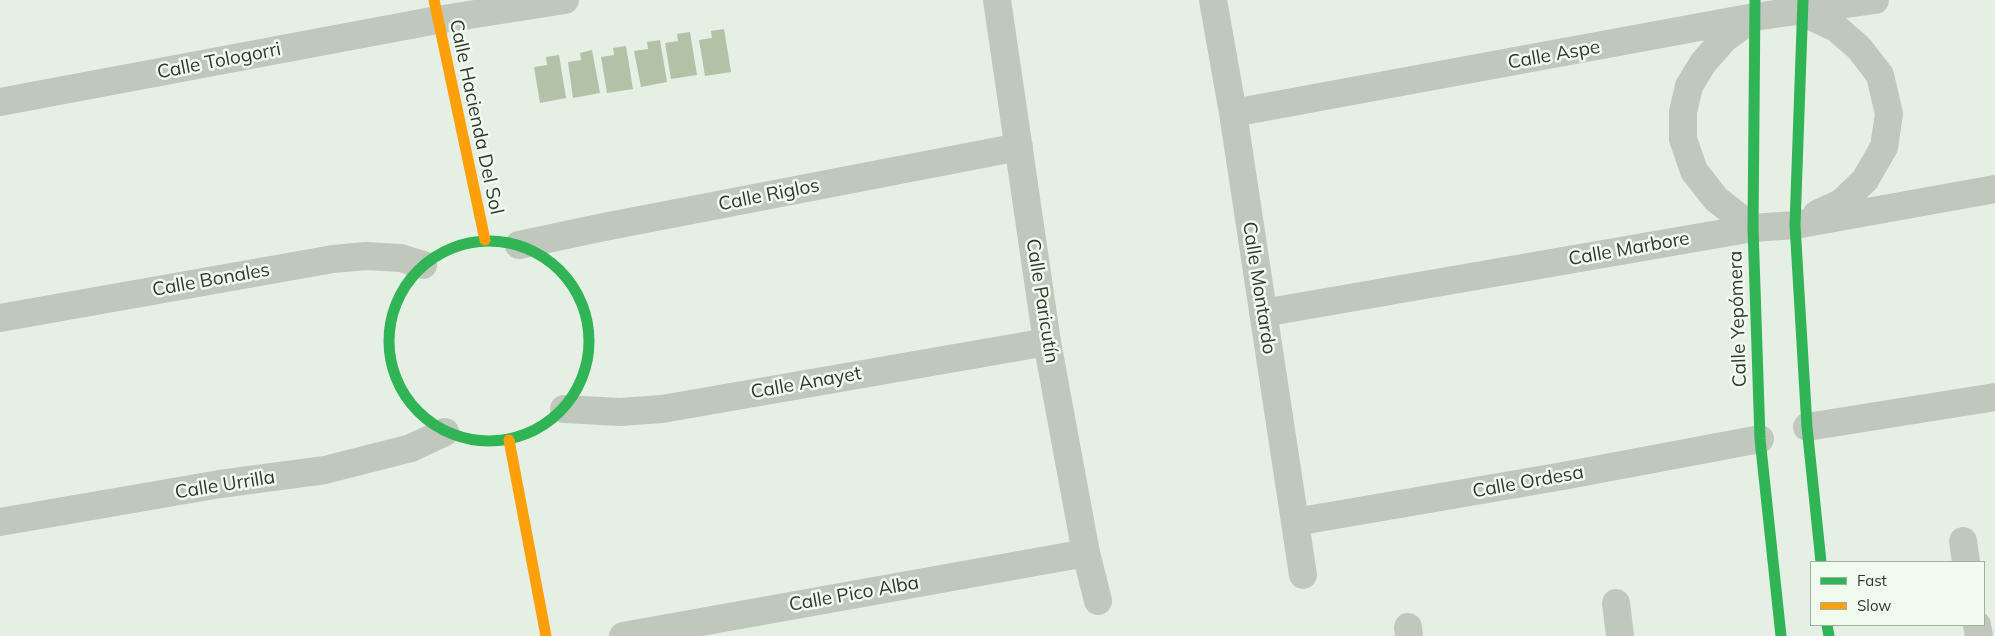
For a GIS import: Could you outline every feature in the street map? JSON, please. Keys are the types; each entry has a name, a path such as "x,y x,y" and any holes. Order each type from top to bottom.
{"main road":[{"path":"1803,6 1795,224 1807,427 1821,561"},
{"name":"Calle Yepómera","path":"1755,9 1753,228 1760,439 1781,636"},
{"name":"Calle Hacienda Del Sol","path":"436,10 485,240"},
{"path":"485,240 519,245 550,260 573,285 587,316 590,350 582,382 564,409 539,429 509,440 477,441 446,432 419,414 399,388 389,357 390,323 401,291 423,265 452,247 485,240"},
{"path":"509,440 546,636"}],"street":[{"name":"Calle Tologorri","path":"0,102 436,10 565,0"},
{"name":"Calle Paricutín","path":"997,0 1047,342 1086,553 1098,601"},
{"name":"Calle Montardo","path":"1213,0 1233,113 1303,576"},
{"name":"Calle Aspe","path":"1233,113 1755,9 1875,0"},
{"path":"1795,224 1841,203 1865,180 1884,148 1889,114 1880,75 1859,48 1836,28 1803,6"},
{"path":"1753,228 1716,199 1694,171 1683,140 1683,121 1688,86 1703,63 1724,39 1755,9"},
{"name":"Calle Riglos","path":"519,245 586,230 1019,148"},
{"name":"Calle Marbore","path":"1263,313 1753,228 1795,224 1995,189"},
{"name":"Calle Bonales","path":"0,318 332,259 375,256 401,258 423,265"},
{"name":"Calle Anayet","path":"564,409 620,412 662,408 1047,342"},
{"path":"1807,427 1995,397"},
{"name":"Calle Urrilla","path":"0,522 220,484 325,470 411,448 446,432"},
{"name":"Calle Ordesa","path":"1295,522 1563,476 1760,439"},
{"name":"Calle Pico Alba","path":"623,636 1086,553"},
{"path":"1616,603 1620,636"}],"building":[{"path":"724,29 731,72 705,76 699,40 712,38 711,31"},
{"path":"690,32 697,75 671,79 665,43 678,41 677,34"},
{"path":"660,40 667,82 641,87 634,51 648,49 647,42"},
{"path":"626,46 633,89 607,93 601,57 614,55 613,48"},
{"path":"592,50 600,93 573,98 568,62 581,60 580,53"},
{"path":"559,55 566,98 540,103 534,67 547,65 546,57"}],"traffic: fast":[{"path":"1755,0 1753,228 1760,439 1781,636"},
{"path":"1803,0 1795,225 1807,427 1821,561"},
{"path":"479,241 499,241 527,248 545,258 560,270 572,285 582,303 589,331 589,341 589,351 582,379 572,397 560,412 545,424 527,434 499,441 479,441 451,434 433,424 412,405 396,379 393,370 389,351 389,331 396,303 406,285 425,264 451,248 460,245 479,241"},
{"path":"1827,626 1829,636"}],"traffic: slow":[{"path":"434,0 485,240"},
{"path":"509,440 546,636"}]}
